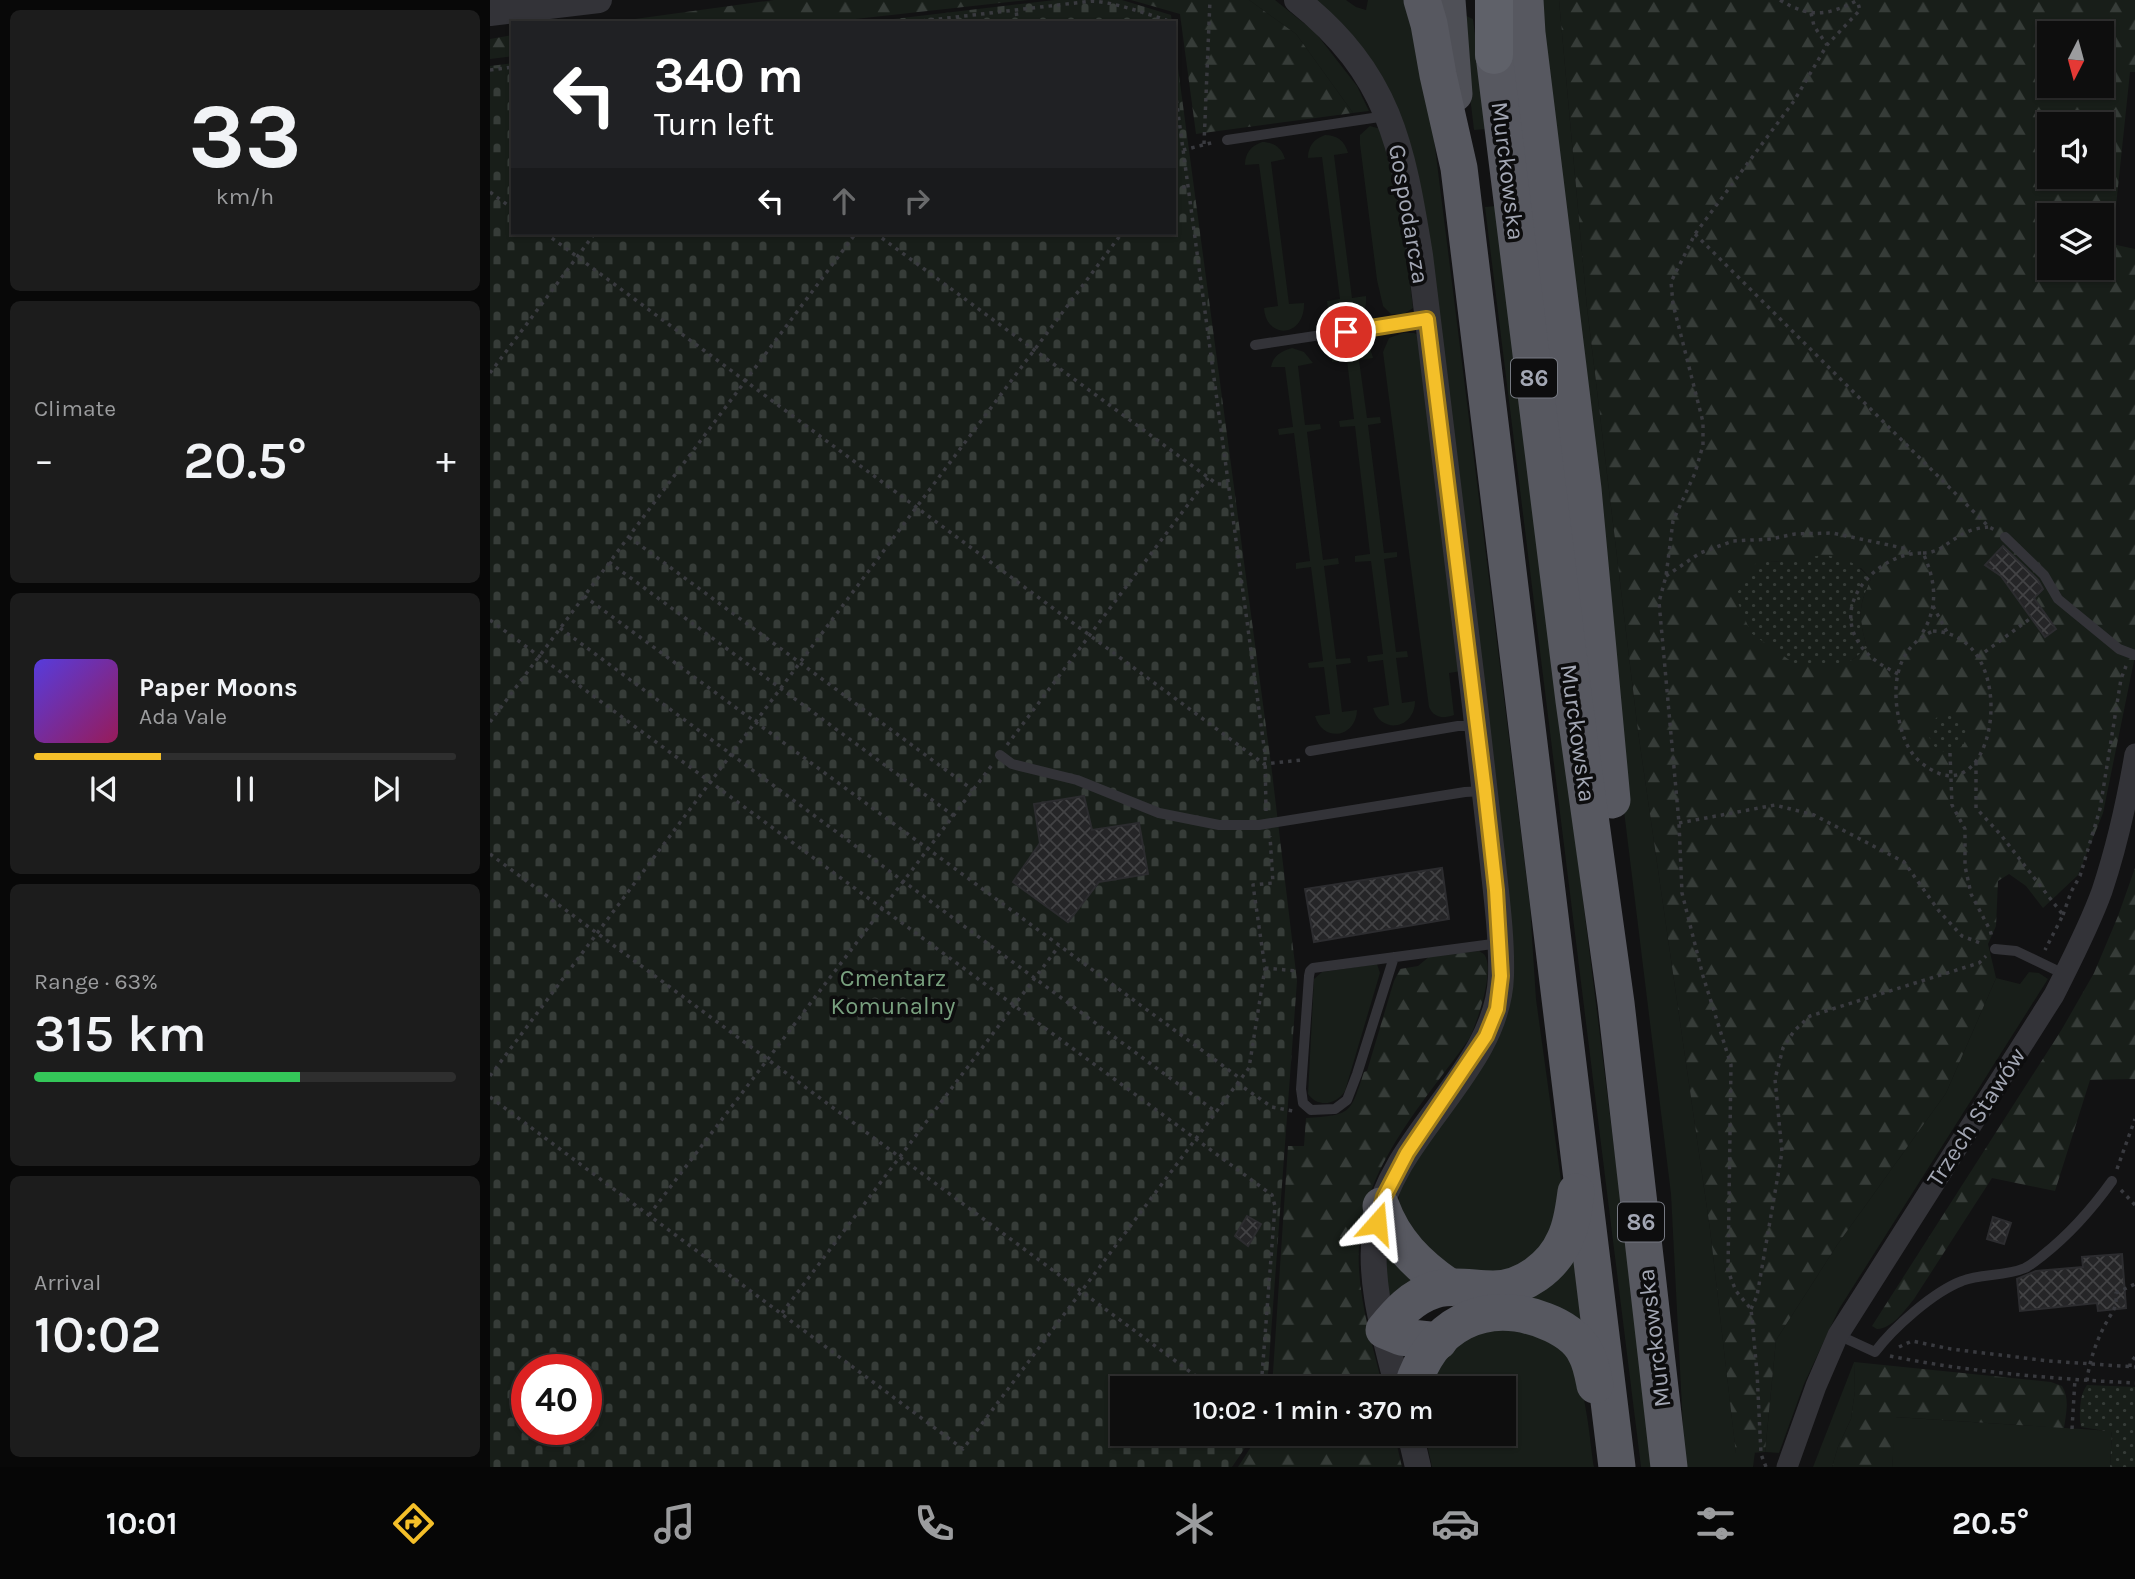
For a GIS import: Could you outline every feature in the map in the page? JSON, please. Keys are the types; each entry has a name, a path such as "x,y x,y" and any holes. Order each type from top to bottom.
{"highway":[{"path":"1422,0 1459,168"},
{"path":"1494,0 1494,55"},
{"path":"1525,0 1583,489 1623,908 1616,1003"},
{"name":"Murckowska","path":"1494,55 1574,701 1616,1003 1669,1467"},
{"name":"Murckowska","path":"1459,168 1617,1467"},
{"path":"1439,1340 1401,1336 1384,1330 1399,1312 1419,1296 1448,1286 1498,1289 1514,1285 1534,1276 1552,1260 1565,1240 1573,1214 1579,1145"},
{"path":"1381,1206 1391,1230 1413,1259 1448,1286"},
{"path":"1416,1376 1426,1357 1450,1328 1469,1318 1490,1312 1511,1312 1536,1317 1555,1325 1570,1334 1586,1352 1617,1467"}],"main road":[{"name":"Murckowska","path":"1448,0 1459,168"},
{"name":"Murckowska","path":"1485,0 1494,55"}],"street":[{"path":"490,13 599,0"},
{"name":"Gospodarcza","path":"1297,0 1334,33 1352,53 1372,83 1389,116 1410,191 1485,791 1500,943 1499,992 1492,1025 1407,1153 1381,1206 1375,1237 1374,1263 1384,1330 1395,1376"},
{"name":"Trzech Stawów","path":"1787,1467 1816,1386 1838,1335 2054,995 2079,947 2101,894 2126,805 2135,754"},
{"path":"1413,1446 1418,1467"}],"lane":[{"path":"1227,140 1389,116"},
{"path":"1255,345 1427,319"},
{"path":"2005,537 2044,575 2058,599 2119,649 2132,655"},
{"path":"1310,751 1458,726 1477,726"},
{"path":"1000,755 1012,764 1077,780 1158,813 1219,825 1259,825 1485,791"},
{"path":"1394,957 1347,1100 1335,1109 1311,1110 1303,1103 1301,1089 1310,971 1313,968 1394,957 1500,943"},
{"path":"1995,949 2016,951 2064,974"},
{"path":"1838,1335 1875,1352 1890,1332 1929,1301 1963,1280 2009,1274 2028,1267 2060,1242 2090,1212 2112,1181"}],"path":[{"path":"1204,144 1210,0"},
{"path":"1751,1309 1736,1291 1728,1271 1731,1065 1703,976 1682,893 1679,823 1659,602 1666,576 1673,521 1696,473 1703,445 1703,422 1673,304 1671,282 1695,234 1794,101 1827,45 1860,10 1857,0 1830,11 1811,13 1798,10 1780,0"},
{"path":"922,21 1092,1 1107,2 1166,21"},
{"path":"1015,21 1016,10"},
{"path":"1811,13 1814,26 1827,45"},
{"path":"490,70 511,68"},
{"path":"1176,96 1265,754 1265,798"},
{"path":"1184,150 1227,140"},
{"path":"1176,189 1188,186"},
{"path":"490,192 511,208"},
{"path":"1695,234 1989,527 2005,537"},
{"path":"548,235 1264,764 1304,760 1310,751"},
{"path":"490,373 593,235"},
{"path":"490,722 855,235"},
{"path":"878,235 1208,478 1217,484 1228,484"},
{"path":"490,1076 1120,235"},
{"path":"649,1215 1208,478"},
{"path":"1898,674 1875,660 1856,638 1852,624 1852,605 1859,589 1877,568 1911,552 1933,553 1963,534 1989,527"},
{"path":"1666,576 1700,553 1733,541 1771,539 1795,534 1832,533 1911,552"},
{"path":"629,537 973,790"},
{"path":"1920,637 1933,631 1947,632 1960,639 1978,657 1986,674 1992,710 1987,740 1976,762 1966,771 1951,776 1937,773 1912,754 1904,739 1896,704 1898,674 1909,648 1927,626 1933,606 1935,587 1923,552"},
{"path":"609,562 954,816"},
{"path":"584,596 1059,946 1272,1107 1288,1111 1303,1111 1307,1107"},
{"path":"1933,606 1947,632"},
{"path":"1978,657 2031,618"},
{"path":"490,620 1272,1195 1275,1206 1262,1376"},
{"path":"560,628 1216,1112"},
{"path":"2040,962 2080,876 2099,809 2122,679 2132,655"},
{"path":"1950,753 1952,805 1965,829 1965,866 1971,894 1990,930 1995,949"},
{"path":"1976,762 1976,808 2001,835 2063,915"},
{"path":"1679,823 1775,805 1814,815 1904,862 1938,911 1962,936 1995,949"},
{"path":"490,1097 963,1449 1249,1068 1265,968 1253,885 1273,883 1270,839"},
{"path":"490,854 1196,1376"},
{"path":"782,1314 1059,946"},
{"path":"1766,1467 1761,1454 1751,1309 1757,1296 1782,1152 1775,1079 1783,1048 1794,1031 1810,1016 1979,962 1995,949"},
{"path":"1265,968 1310,971"},
{"path":"2135,1119 2112,1181 2135,1205"},
{"path":"2087,1381 2089,1365 2105,1325 2117,1307 2116,1293 2135,1284"},
{"path":"2135,1357 2130,1363 2132,1367 2089,1365 1951,1349 1912,1341 1885,1354 1927,1363 2087,1381 2135,1383"},
{"path":"2072,1429 2075,1379"}],"green space":[{"path":"774,0 1028,0 837,21 621,21"},
{"path":"1055,0 1122,0 1171,15 1172,21 877,21"},
{"path":"1131,0 1249,0 1296,34 1353,113 1196,134 1180,14"},
{"path":"1249,0 1275,0 1315,32 1357,86 1369,111 1353,113 1296,34"},
{"path":"1314,0 1346,0 1366,10 1368,0 1408,0 1428,91 1530,906 1536,999 1564,1202 1560,1221 1522,1272 1442,1271 1397,1211 1406,1174 1503,1025 1419,194"},
{"path":"1537,0 1559,0 1587,307 1638,731 1710,1229 1736,1453 1755,1452 1753,1467 1685,1467 1671,1194 1617,754"},
{"path":"1559,0 2135,0 2135,72 2130,72 2114,225 2114,203 2037,203 2037,280 2114,280 2114,244 2135,249 2135,656 2103,813 2078,875 2043,908 2026,886 2009,874 1998,881 1996,926 1988,944 1996,978 1946,1093 1837,1245 1776,1340 1765,1452 1736,1454 1710,1229 1638,731 1587,307","holes":["1769,561 1861,568 1871,579 1861,606 1862,629 1867,648 1852,660"]},
{"path":"1460,13 1473,19 1487,129 1474,130"},
{"path":"511,35 511,56 490,59 490,39"},
{"name":"Cmentarz Komunalny","path":"1176,53 1271,764 1297,981 1268,1376 1110,1376 1110,1446 1246,1446 1232,1467 490,1467 490,66 511,63 511,235 1176,235"},
{"path":"1370,126 1381,129 1399,184 1413,308 1404,314 1391,314 1383,306 1377,280 1360,144 1360,135"},
{"path":"1325,135 1340,140 1348,153 1334,155 1352,298 1366,296 1361,316 1348,324 1334,319 1329,312 1327,301 1340,299 1322,157 1308,158 1312,144"},
{"path":"1262,142 1277,146 1285,159 1271,162 1289,304 1304,303 1303,315 1298,323 1285,331 1271,326 1266,318 1264,308 1278,306 1259,164 1245,165 1249,150"},
{"path":"1496,206 1654,1467 1641,1467 1485,207"},
{"path":"1403,333 1418,335 1462,671 1449,673 1454,715 1446,717 1439,717 1429,707 1383,352 1389,338"},
{"path":"1353,339 1366,345 1373,358 1359,360 1367,418 1380,417 1381,423 1368,425 1384,553 1397,552 1397,557 1384,559 1396,652 1407,651 1408,657 1396,658 1402,703 1415,701 1410,718 1397,725 1383,722 1373,708 1389,705 1383,660 1368,662 1367,656 1383,654 1371,561 1355,562 1355,556 1370,554 1355,426 1340,427 1339,421 1354,419 1347,360 1332,362 1337,346"},
{"path":"1292,348 1304,352 1313,363 1298,366 1305,425 1320,424 1321,429 1307,432 1323,560 1338,558 1339,564 1324,566 1336,659 1350,658 1351,663 1336,665 1342,712 1357,710 1351,727 1339,734 1325,730 1315,716 1330,714 1324,667 1309,668 1308,663 1323,661 1311,567 1296,569 1296,563 1310,561 1294,433 1279,435 1278,429 1293,427 1285,367 1271,367 1278,354"},
{"path":"1822,555 1849,561 1871,579 1861,606 1862,629 1867,648 1852,660 1830,667 1795,664 1751,633 1735,596 1756,563 1785,562"},
{"path":"1948,714 1962,719 1967,733 1962,747 1948,752 1934,747 1929,733 1934,719"},
{"path":"2135,868 2135,1079 2090,1080 2055,1191 1992,1178 1914,1299 1893,1322 1877,1329 1872,1326 2062,1029 2094,973"},
{"path":"1479,951 1486,958 1487,976 1480,1011 1469,1039 1416,1111 1384,1161 1363,1216 1359,1245 1360,1281 1380,1376 1273,1376 1288,1146 1304,1146 1306,1118 1341,1113 1352,1104 1364,1072 1367,1071 1400,969 1418,966 1430,956"},
{"path":"1377,964 1380,973 1345,1091 1332,1102 1317,1101 1308,1094 1314,979 1322,972"},
{"path":"2029,972 2039,973 2048,979 1839,1309 1804,1384 1779,1453 1765,1452 1776,1340 1837,1245 1946,1093 1996,978 2020,984"},
{"path":"1387,1250 1418,1273 1391,1306 1386,1272"},
{"path":"1573,1254 1582,1330 1514,1295"},
{"path":"1508,1328 1547,1341 1568,1357 1581,1386 1594,1467 1432,1467 1427,1446 1516,1446 1516,1376 1432,1376 1447,1352 1478,1333"},
{"path":"1854,1362 1855,1391 1851,1419 1832,1467 1813,1467"},
{"path":"1854,1362 2051,1382 2062,1386 2066,1396 2064,1428 1896,1417 1892,1467 1832,1467 1851,1419 1855,1391"},
{"path":"2087,1385 2135,1387 2135,1467 2110,1467 2112,1432 2081,1427 2081,1400"},
{"path":"1895,1417 2112,1431 2110,1467 1892,1467"},
{"path":"1252,1446 1397,1446 1402,1467 1238,1467"}],"building":[{"path":"2003,546 2038,580 2043,589 2034,598 2056,629 2045,637 2001,576 1985,565"},
{"path":"1084,796 1092,830 1139,823 1148,874 1099,882 1068,922 1013,882 1040,843 1034,804"},
{"path":"1442,868 1449,919 1314,942 1305,889"},
{"path":"1247,1216 1261,1224 1248,1246 1235,1236"},
{"path":"1993,1217 2011,1223 2004,1244 1987,1239"},
{"path":"2122,1254 2126,1308 2098,1311 2097,1303 2020,1311 2017,1279 2036,1271 2083,1267 2082,1257"}],"route":[{"path":"1346,332 1427,319 1485,791 1496,890 1501,976 1492,1025 1407,1153 1384,1197 1377,1223"}]}
